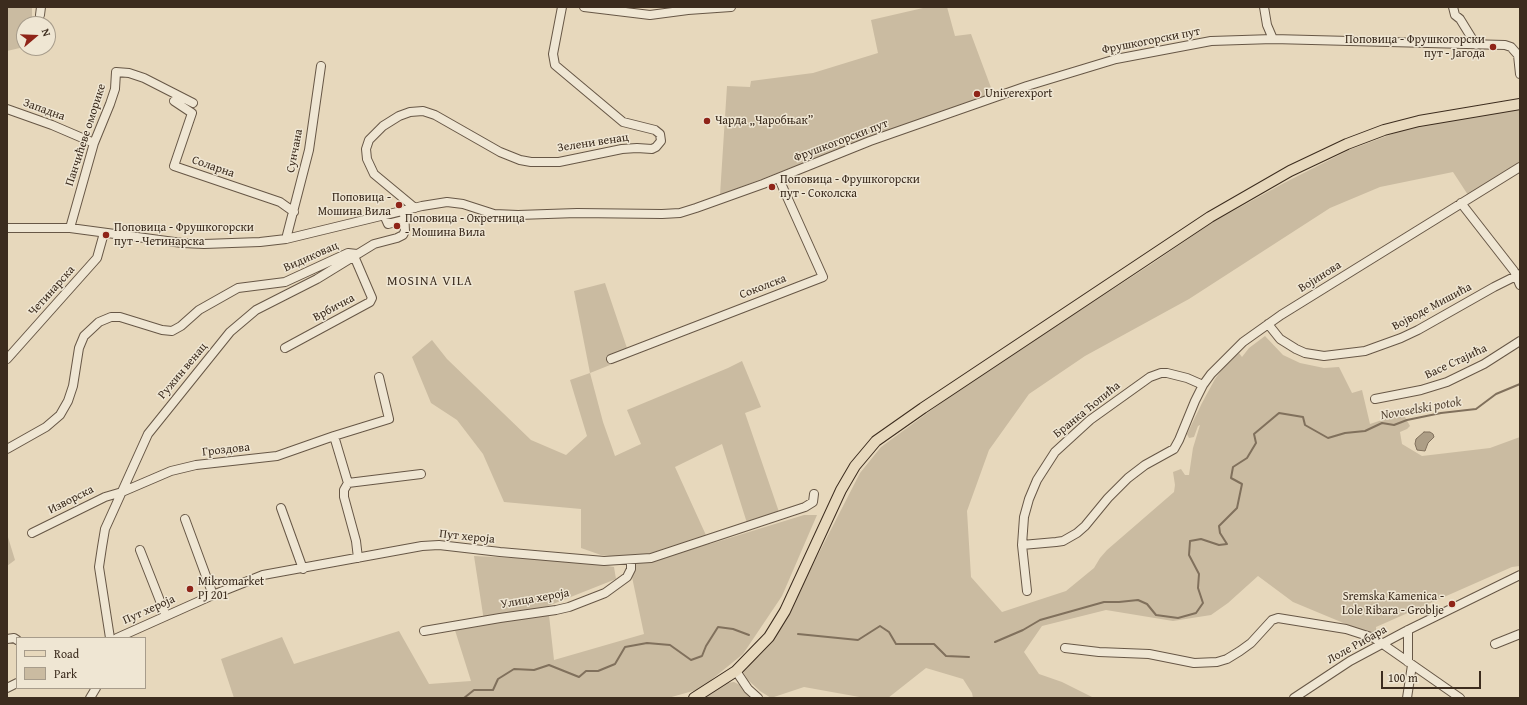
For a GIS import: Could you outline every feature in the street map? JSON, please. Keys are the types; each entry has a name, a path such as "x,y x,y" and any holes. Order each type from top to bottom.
{"main road":[{"path":"694,698 736,671 760,647 779,623 841,490 855,466 876,441 923,408 1210,217 1290,171 1347,144 1384,130 1419,121 1520,104"}],"street":[{"name":"Зелени венац","path":"415,208 374,174 367,159 366,149 369,140 383,126 399,116 410,112 424,111 435,115 500,152 520,160 531,162 559,162 622,149 652,149 661,141 660,134 655,130 623,122 555,65 553,54 562,7"},
{"path":"584,7 650,15 688,10 731,7"},
{"path":"1264,7 1267,24 1273,39"},
{"path":"1453,7 1455,15 1460,19 1476,45"},
{"name":"Фрушкогорски пут","path":"7,228 70,228 182,243 204,244 260,242 286,239 384,215 447,202 463,204 494,214 670,214 696,208 779,179 870,141 1027,86 1116,59 1211,41 1273,39 1476,45 1520,44"},
{"path":"1505,45 1519,52 1520,74"},
{"name":"Сунчана","path":"286,239 309,150 321,66"},
{"name":"Панчићеве оморике","path":"70,228 94,143 115,89 116,72 129,73 144,78 193,103"},
{"name":"Соларна","path":"174,101 192,113 174,166 280,202 294,212"},
{"name":"Западна","path":"7,109 52,125 94,143"},
{"name":"Војинова","path":"1022,545 1056,542 1077,533 1085,526 1108,498 1132,475 1145,465 1174,449 1203,385 1211,374 1243,342 1268,324 1520,167"},
{"name":"Соколска","path":"611,359 823,277 779,179"},
{"path":"1461,203 1518,275 1520,285"},
{"name":"Ружин венац","path":"110,637 99,567 105,529 148,434 230,332 256,310 270,301 317,279 374,244 403,235 405,231 404,211"},
{"path":"384,215 388,224 404,220"},
{"name":"Четинарска","path":"7,360 97,258 104,233"},
{"name":"Видиковац","path":"7,449 46,427 60,415 68,401 73,386 79,348 84,336 99,322 111,317 120,317 162,330 172,331 181,326 199,310 238,288 285,282 342,255 348,253 355,255"},
{"name":"Врбичка","path":"285,348 370,302 372,298 355,255"},
{"name":"Војводе Мишића","path":"1268,324 1280,339 1305,353 1324,356 1365,351 1418,330 1518,275"},
{"name":"Васе Стајића","path":"1375,399 1421,390 1447,382 1484,364 1520,341"},
{"name":"Бранка Ћопића","path":"1027,591 1022,545 1024,518 1029,499 1037,480 1055,452 1090,420 1155,374 1176,374 1203,385"},
{"name":"Гроздова","path":"122,492 171,471 196,465 277,456 389,419 379,377"},
{"path":"334,436 348,483 344,490 344,497 356,541 358,558"},
{"path":"348,483 421,474"},
{"name":"Изворска","path":"32,533 105,497 122,492"},
{"name":"Пут хероја","path":"119,637 213,595 263,575 303,569 422,546 439,545 604,561 651,558 805,507 813,502 814,494"},
{"path":"281,508 303,569"},
{"path":"185,519 213,595"},
{"path":"140,550 166,616"},
{"name":"Улица хероја","path":"424,631 569,607 605,592 627,577 631,569 631,560"},
{"name":"Лоле Рибара","path":"1294,698 1350,661 1520,574"},
{"path":"1065,648 1099,652 1150,654 1194,663 1217,662 1227,659 1240,651 1272,620 1278,618 1346,629 1364,634 1382,644 1460,698"},
{"path":"1407,698 1410,663 1408,630"},
{"path":"1495,644 1520,634"},
{"path":"736,671 748,689 758,698"},
{"path":"7,688 16,684"},
{"path":"90,698 95,689"}],"green space":[{"path":"7,7 32,7 32,16 16,16 16,49 7,51"},
{"path":"922,7 947,7 955,36 971,34 993,93 870,137 720,195 727,86 750,87 751,81 813,73 878,53 871,20 923,8"},
{"path":"1520,110 1520,163 1468,195 1453,172 1380,187 1330,208 1189,299 1085,356 1029,394 989,450 967,511 971,577 1002,612 1066,591 1094,568 1107,550 1174,492 1175,485 1173,472 1181,469 1185,475 1189,475 1193,448 1200,425 1198,426 1194,437 1189,438 1187,434 1215,379 1226,364 1239,353 1242,357 1249,348 1265,336 1283,355 1300,363 1324,368 1339,367 1352,393 1362,390 1370,424 1391,417 1405,417 1410,426 1400,432 1402,444 1422,456 1490,448 1520,437 1520,566 1512,567 1376,627 1377,637 1293,602 1258,576 1228,603 1211,615 1173,621 1106,610 1042,626 1024,652 1039,674 1062,682 1094,698 973,698 972,693 963,679 926,668 888,698 865,698 804,687 771,698 760,691 748,680 743,672 763,650 785,619 860,473 881,447 967,384 1150,265 1213,222 1284,183 1349,150 1419,124"},
{"path":"605,283 630,357 590,373 574,291"},
{"path":"432,340 447,359 531,440 566,455 587,436 570,380 590,373 603,422 615,456 641,444 627,410 742,361 761,407 745,413 779,512 747,523 722,444 675,467 710,544 804,515 817,515 782,596 743,654 700,689 668,698 234,698 221,659 282,637 294,664 399,631 429,684 471,681 453,624 484,621 474,556 578,561 614,567 616,579 548,606 554,660 644,634 628,558 601,555 581,548 581,509 504,502 483,454 457,420 431,403 412,357"},
{"path":"7,534 15,560 7,566"},
{"path":"734,682 740,685 752,698 701,698 726,683"}],"shaded area":[{"path":"1424,432 1430,432 1434,437 1428,443 1425,451 1417,450 1415,444 1416,439"}],"waterway":[{"name":"Novoselski potok","path":"995,642 1023,630 1040,620 1104,602 1138,600 1147,604 1156,615 1178,618 1196,613 1203,603 1198,588 1199,574 1189,555 1190,541 1201,539 1219,545 1227,544 1220,533 1219,526 1237,508 1242,484 1231,478 1233,467 1247,458 1256,443 1254,434 1279,413 1303,417 1305,425 1328,438 1345,433 1365,431 1382,423 1394,425 1407,420 1441,413 1476,409 1496,394 1520,384"},
{"name":"Novoselski potok","path":"798,634 858,640 880,626 889,632 896,644 934,644 946,656 969,657"},
{"name":"Novoselski potok","path":"464,698 474,690 493,690 498,679 514,669 534,670 549,665 579,677 586,671 598,671 615,664 625,647 647,643 670,645 691,660 702,656 706,646 718,627 733,629 749,635"}],"place":[{"name":"Поповица - Фрушкогорски пут - Јагода","path":"1493,47"},
{"name":"Univerexport","path":"977,94"},
{"name":"Чарда „Чаробњак”","path":"707,121"},
{"name":"Поповица - Фрушкогорски пут - Соколска","path":"772,187"},
{"name":"Поповица - Мошина Вила","path":"399,205"},
{"name":"Поповица - Окретница - Мошина Вила","path":"397,226"},
{"name":"Поповица - Фрушкогорски пут - Четинарска","path":"106,235"},
{"name":"Mikromarket PJ 201","path":"190,589"},
{"name":"Sremska Kamenica - Lole Ribara - Groblje","path":"1452,604"}],"district":[{"name":"MOSINA VILA","path":"430,282"}]}
